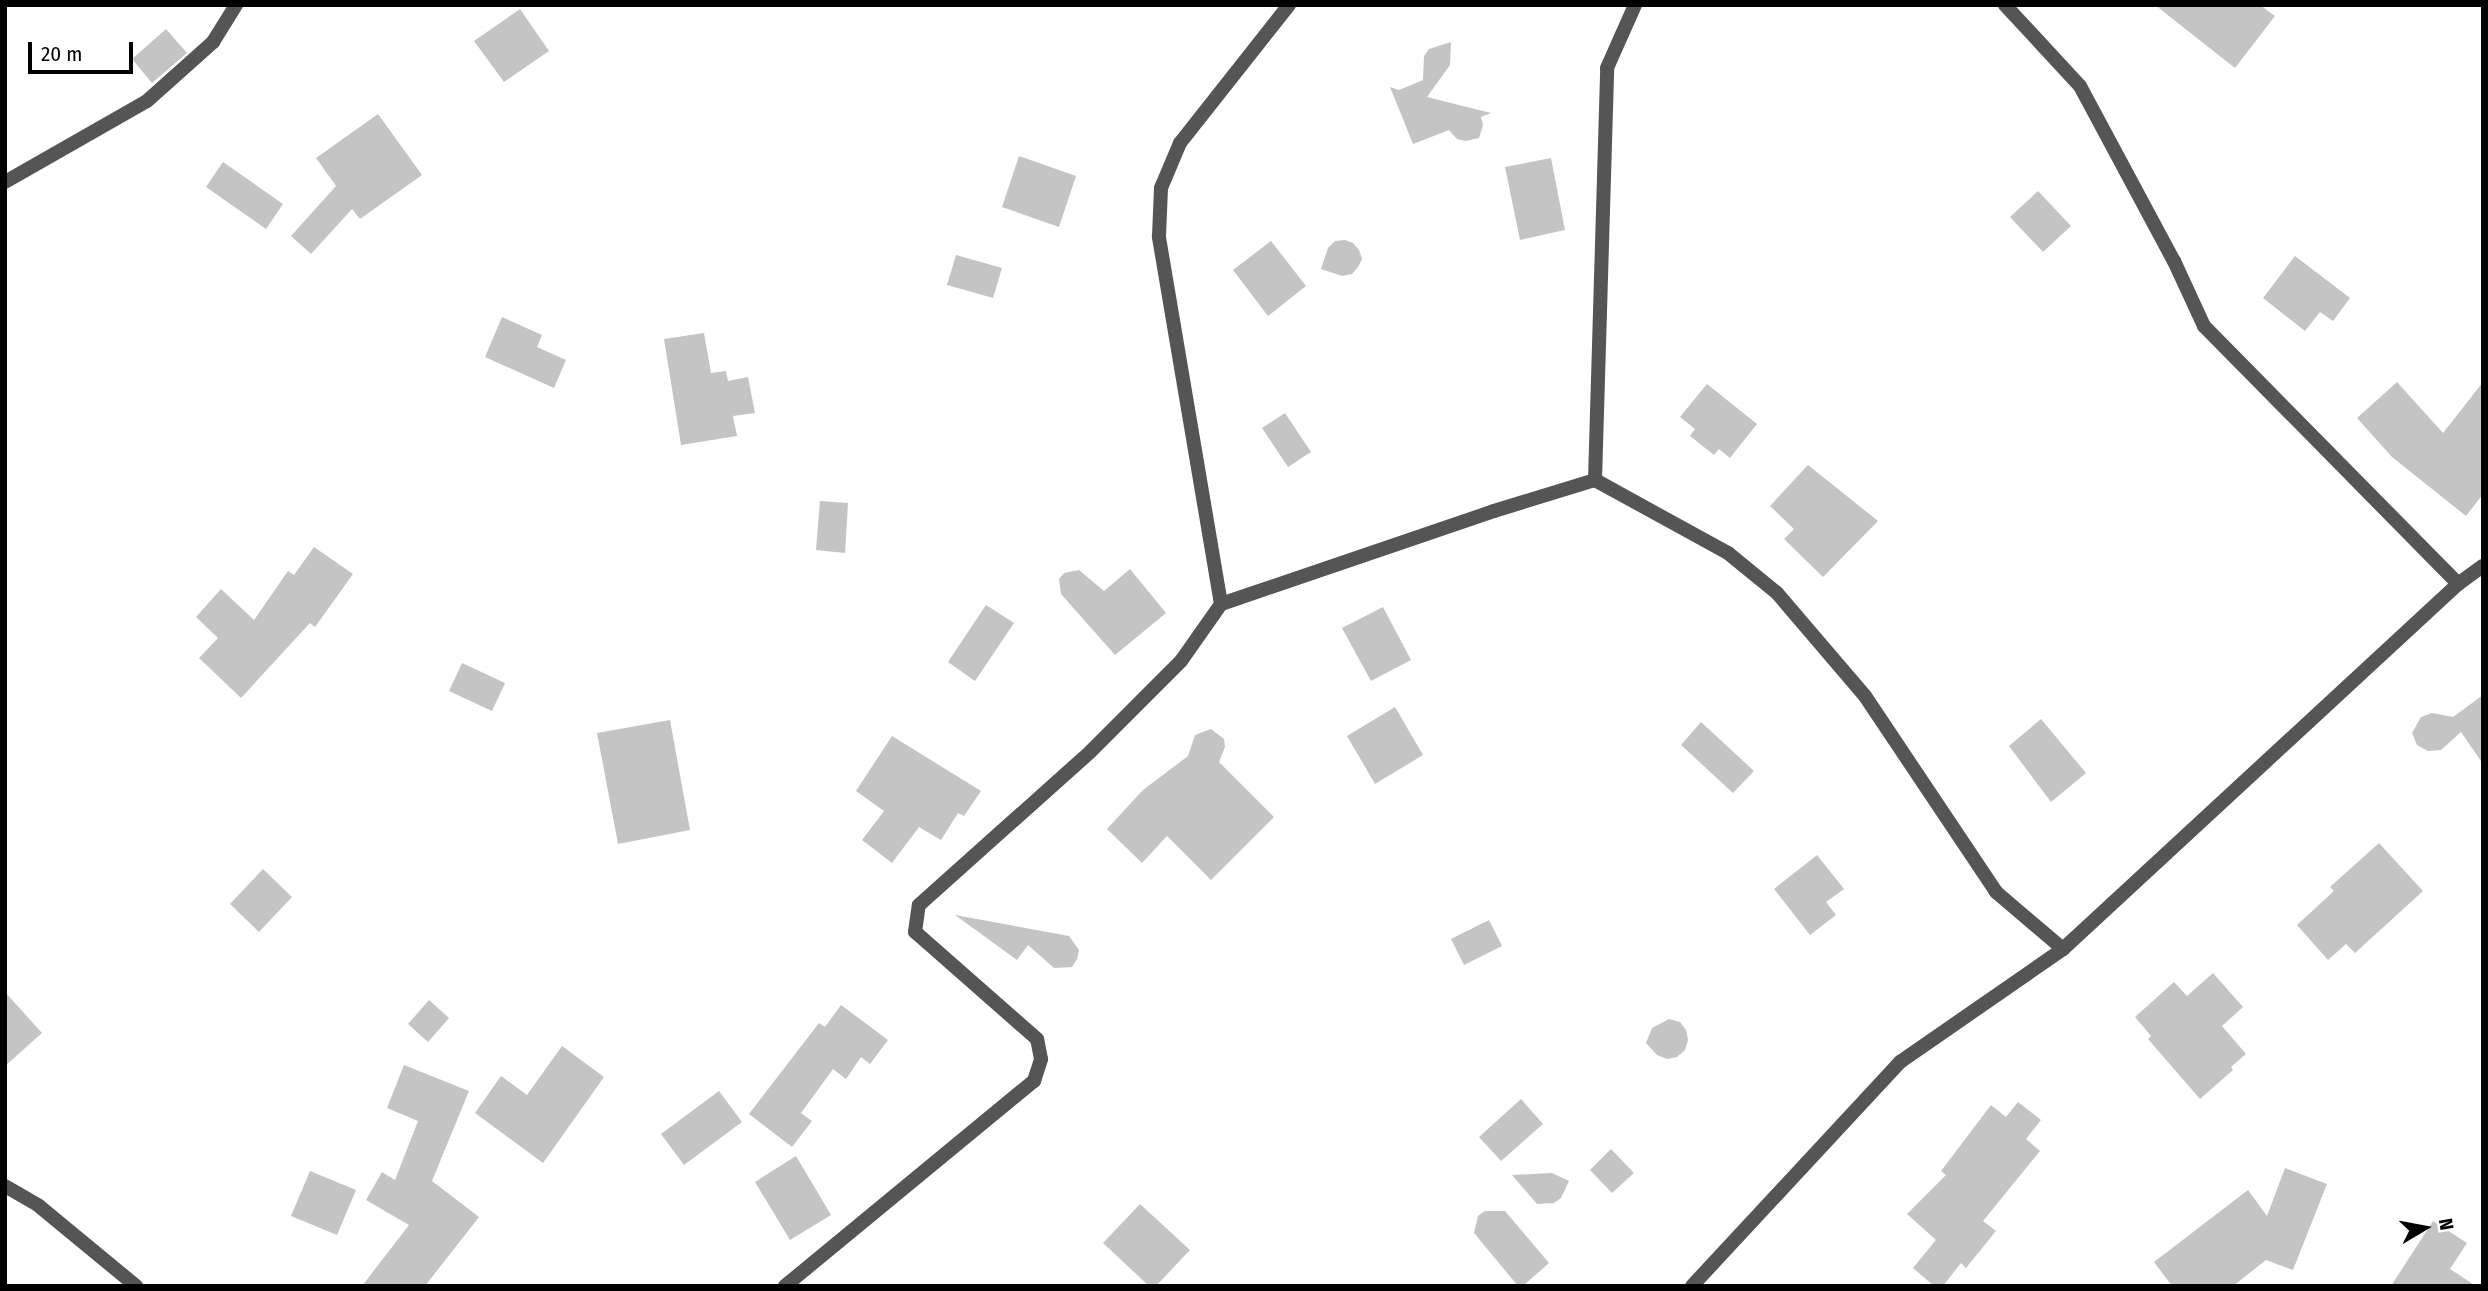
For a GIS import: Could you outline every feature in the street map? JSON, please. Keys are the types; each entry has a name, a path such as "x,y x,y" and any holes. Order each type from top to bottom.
{"street":[{"path":"5,182 147,101 182,74 213,42 236,5"},
{"path":"1221,604 1159,236 1161,188 1180,142 1289,5"},
{"path":"1595,481 1607,68 1635,5"},
{"path":"2005,5 2080,86 2174,261 2204,326 2458,584"},
{"path":"785,1286 1034,1082 1041,1059 1037,1039 915,933 919,905 1090,752 1154,689 1181,662 1221,604 1494,511 1595,481 1728,553 1777,593 1865,696 1996,892 2063,949"},
{"path":"1692,1286 1900,1062 2063,949 2458,584 2483,566"},
{"path":"5,1186 40,1206 136,1286"}],"building":[{"path":"2155,5 2260,5 2275,16 2235,68"},
{"path":"520,9 549,51 504,82 474,41"},
{"path":"166,29 187,53 152,83 132,59"},
{"path":"1451,42 1450,65 1427,97 1491,113 1481,117 1483,125 1479,138 1466,141 1457,139 1449,130 1413,144 1390,87 1399,90 1423,80 1424,56 1429,49"},
{"path":"378,114 422,175 360,219 352,209 311,254 291,236 336,186 316,158"},
{"path":"1019,156 1076,176 1059,227 1002,207"},
{"path":"1551,158 1565,230 1520,240 1505,167"},
{"path":"223,162 283,204 266,229 206,187"},
{"path":"2038,191 2071,226 2043,252 2010,217"},
{"path":"1271,241 1306,286 1268,316 1233,270"},
{"path":"1335,241 1353,243 1359,250 1362,259 1358,267 1352,274 1342,276 1321,269 1328,248"},
{"path":"956,255 1002,268 993,298 947,285"},
{"path":"2295,256 2350,298 2333,321 2320,312 2305,331 2263,298"},
{"path":"502,317 542,335 537,347 566,360 554,388 485,357"},
{"path":"704,333 711,373 726,371 728,381 748,377 755,413 733,416 737,436 681,445 664,339"},
{"path":"2397,382 2443,433 2483,382 2483,494 2466,516 2392,457 2357,418"},
{"path":"1707,384 1757,424 1730,458 1719,449 1714,455 1690,436 1695,429 1680,417"},
{"path":"1285,413 1311,452 1288,467 1262,428"},
{"path":"1808,465 1878,521 1823,577 1784,539 1794,529 1770,506"},
{"path":"820,501 848,503 845,553 816,550"},
{"path":"314,547 353,574 315,627 310,623 241,698 199,658 218,638 196,617 221,589 254,620 288,571 294,575"},
{"path":"1130,569 1166,613 1115,655 1061,594 1059,579 1064,573 1079,570 1104,591"},
{"path":"986,605 1014,623 975,681 948,662"},
{"path":"1383,607 1411,660 1371,681 1342,628"},
{"path":"462,663 505,683 492,711 449,691"},
{"path":"2483,695 2483,764 2461,732 2441,750 2428,751 2417,745 2412,733 2421,717 2432,713 2453,717"},
{"path":"1395,707 1423,755 1375,784 1347,736"},
{"path":"2041,719 2086,773 2051,802 2009,746"},
{"path":"670,720 690,830 618,844 597,733"},
{"path":"1701,722 1754,771 1733,793 1681,745"},
{"path":"1211,729 1224,739 1225,747 1219,762 1274,817 1211,880 1167,836 1142,863 1107,829 1143,790 1188,756 1195,735"},
{"path":"892,736 981,791 964,816 958,813 941,840 919,827 892,863 862,840 884,811 856,791"},
{"path":"2379,843 2423,891 2355,953 2346,944 2328,960 2297,925 2334,891 2330,887"},
{"path":"1817,855 1844,889 1826,902 1836,915 1810,935 1774,889"},
{"path":"263,869 292,897 259,932 230,904"},
{"path":"955,915 1069,936 1079,950 1077,959 1072,967 1054,968 1028,945 1017,960"},
{"path":"1489,920 1502,946 1464,965 1451,939"},
{"path":"2213,973 2243,1007 2222,1026 2246,1054 2231,1067 2233,1070 2200,1099 2148,1039 2151,1036 2135,1017 2174,982 2187,996"},
{"path":"5,992 42,1033 5,1066"},
{"path":"429,1000 449,1018 428,1042 408,1024"},
{"path":"841,1005 888,1040 870,1064 861,1057 846,1079 833,1069 801,1113 812,1121 792,1147 749,1114 819,1023 825,1027"},
{"path":"1669,1019 1680,1022 1686,1030 1688,1040 1685,1050 1677,1057 1667,1059 1657,1055 1646,1043 1652,1028"},
{"path":"562,1046 604,1077 543,1163 475,1113 501,1076 527,1095"},
{"path":"404,1065 469,1091 432,1181 479,1217 425,1286 362,1286 409,1225 366,1200 382,1172 395,1180 418,1121 387,1108"},
{"path":"719,1091 742,1122 684,1165 661,1134"},
{"path":"1521,1099 1543,1124 1501,1161 1479,1137"},
{"path":"2018,1102 2041,1120 2026,1139 2040,1151 1983,1221 1996,1231 1966,1268 1961,1263 1943,1286 1934,1286 1913,1268 1936,1240 1907,1214 1946,1175 1941,1171 1991,1105 2006,1117"},
{"path":"1611,1149 1634,1173 1612,1193 1590,1170"},
{"path":"796,1156 831,1215 790,1240 755,1182"},
{"path":"2285,1168 2327,1184 2293,1270 2266,1260 2233,1286 2172,1286 2154,1262 2248,1190 2267,1216"},
{"path":"310,1171 356,1190 337,1235 291,1216"},
{"path":"1552,1173 1569,1181 1561,1198 1554,1203 1537,1204 1512,1175"},
{"path":"1140,1204 1190,1250 1156,1286 1149,1286 1103,1243"},
{"path":"1485,1211 1505,1211 1549,1263 1523,1286 1518,1286 1474,1233 1478,1216"},
{"path":"2433,1221 2467,1243 2450,1269 2476,1286 2391,1286"}]}
